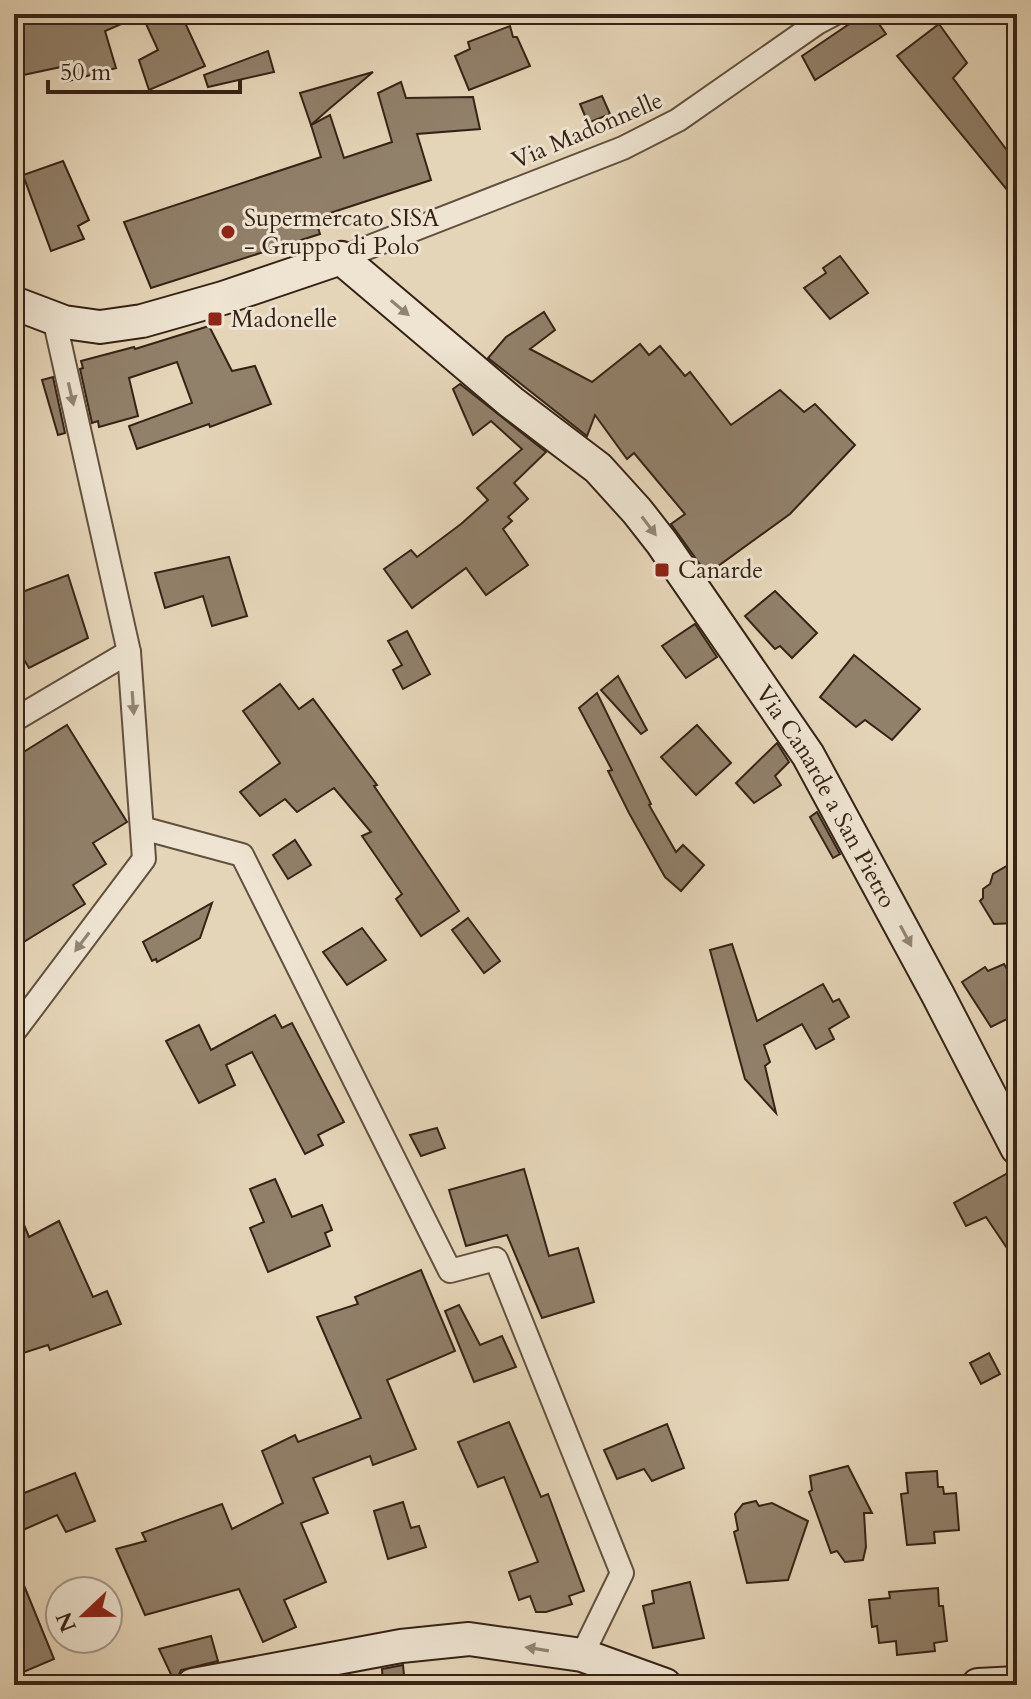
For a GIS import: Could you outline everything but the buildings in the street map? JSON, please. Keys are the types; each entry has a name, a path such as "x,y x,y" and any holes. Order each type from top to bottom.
{"street":[{"name":"Via Madonnelle","path":"341,258 623,148 678,120 834,14"},
{"path":"14,303 64,322 100,327 142,321 223,298 341,258"},
{"name":"Via Canarde a San Pietro","path":"341,258 511,402 598,468 662,543 808,755 1017,1148"},
{"path":"14,1032 144,859 129,652 54,318"},
{"path":"14,720 129,652"},
{"path":"142,828 242,855 450,1271 496,1259 622,1573 582,1655"},
{"path":"193,1685 401,1646 469,1639 582,1655 665,1685"},
{"path":"978,1685 1017,1683"}],"place":[{"name":"Supermercato SISA - Gruppo di Polo","path":"228,232"},
{"name":"Madonelle","path":"215,319"},
{"name":"Canarde","path":"662,570"}]}
